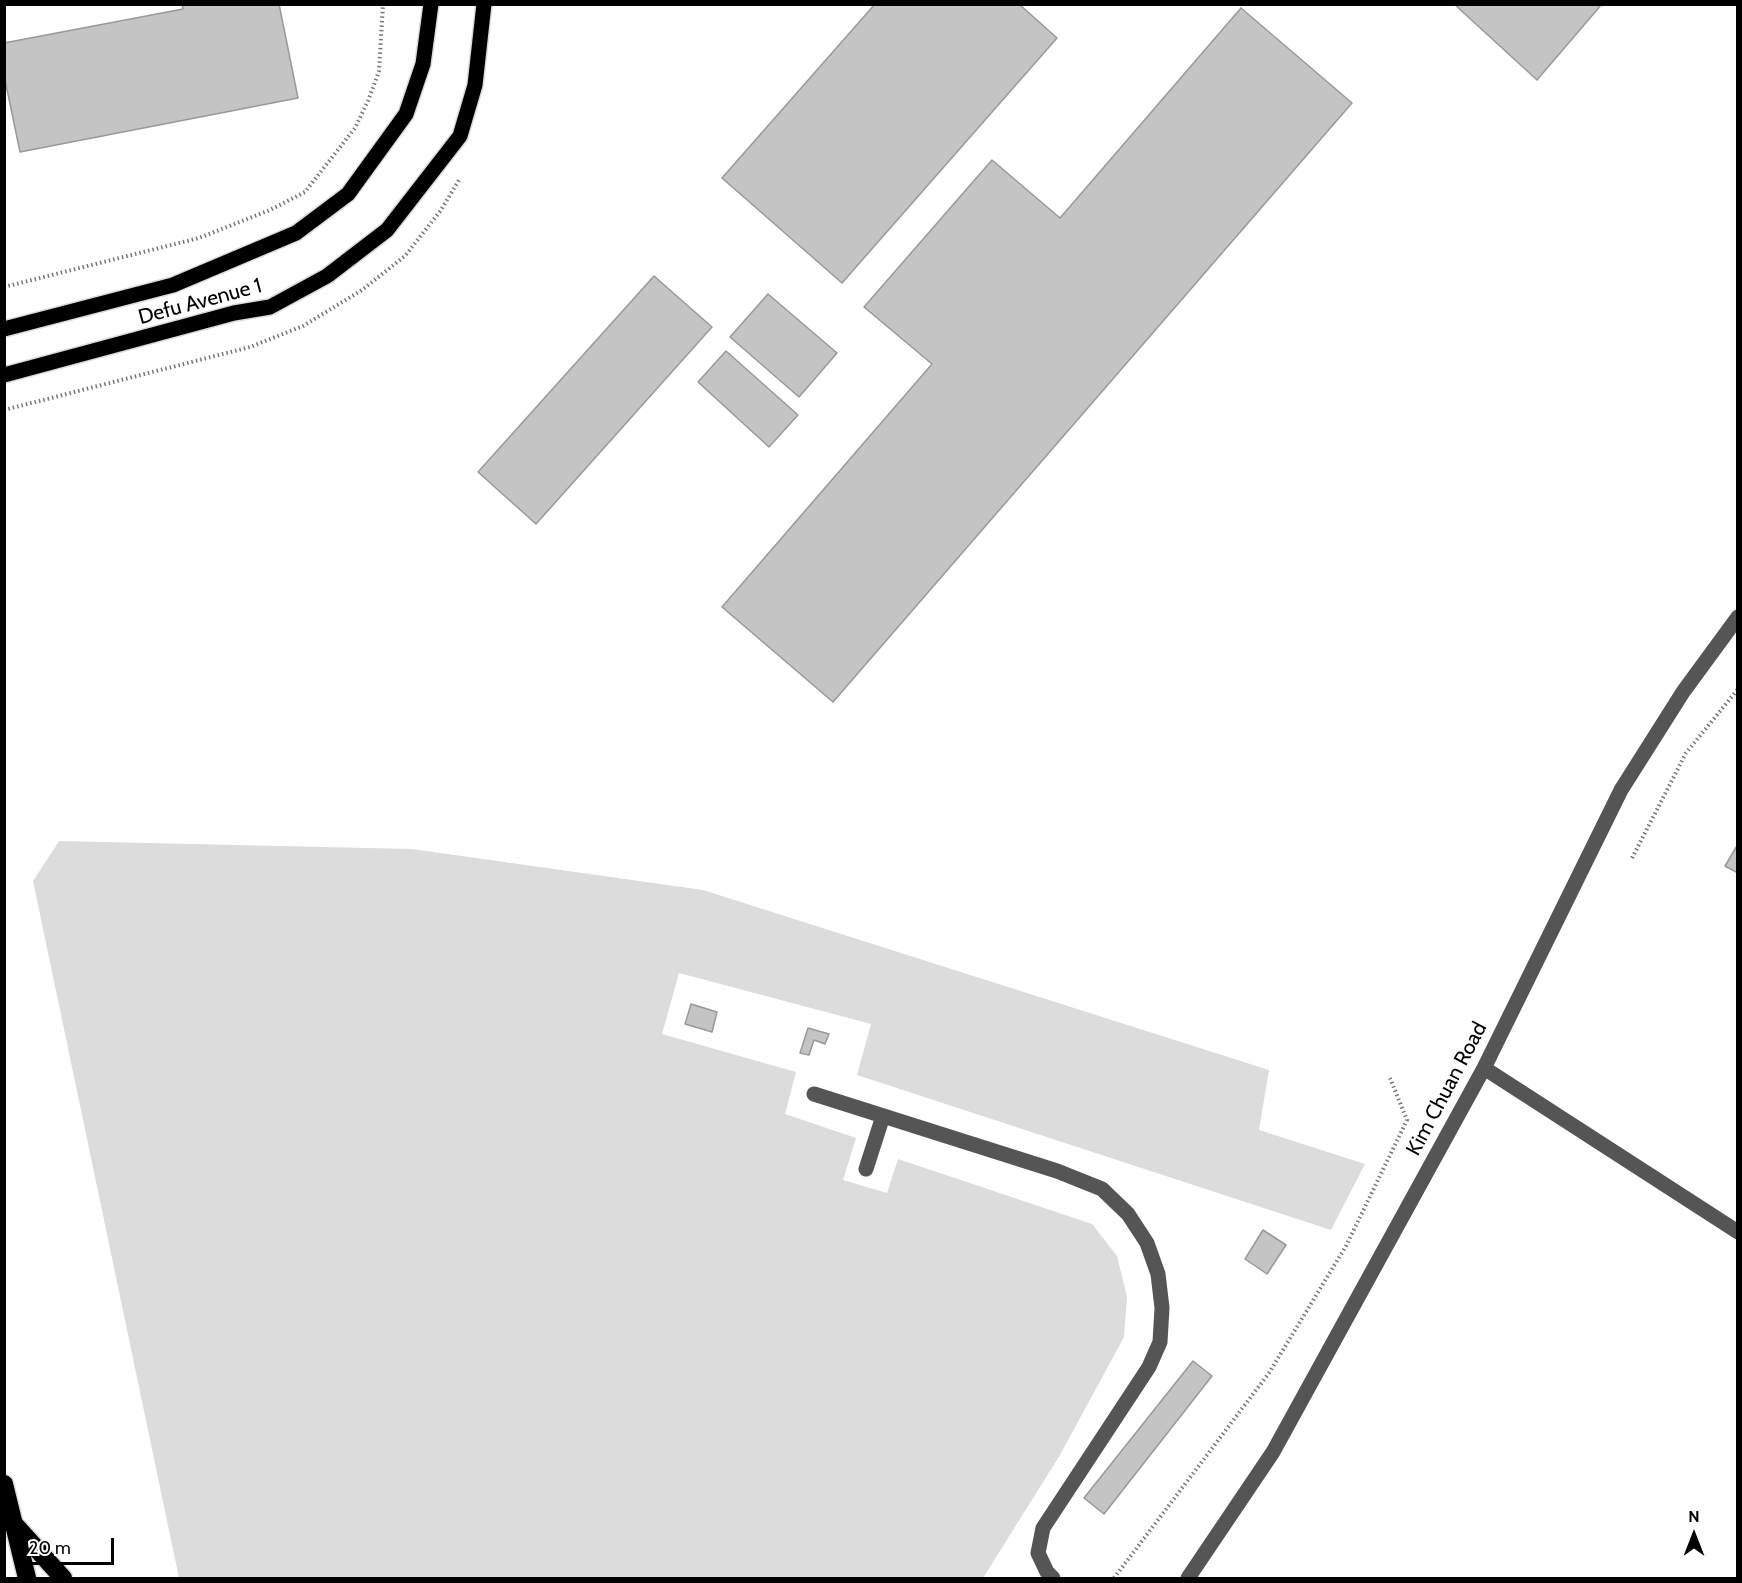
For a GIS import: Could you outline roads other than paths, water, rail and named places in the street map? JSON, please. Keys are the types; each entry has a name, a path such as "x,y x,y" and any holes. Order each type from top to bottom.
{"highway":[{"path":"4,1484 27,1578"},
{"path":"15,1525 63,1578"}],"main road":[{"name":"Defu Avenue 1","path":"4,329 173,285 296,233 348,194 406,114 423,64 431,4"},
{"name":"Defu Avenue 1","path":"4,375 234,314 270,307 327,276 387,230 460,136 475,85 484,4"}],"street":[{"name":"Kim Chuan Road","path":"1188,1578 1273,1452 1484,1068 1622,790 1683,692 1737,617"},
{"path":"1484,1068 1737,1232"},
{"path":"814,1094 1057,1171 1102,1189 1128,1214 1147,1243 1158,1274 1162,1308 1160,1342 1149,1367 1043,1528 1038,1553 1047,1572 1053,1578"},
{"path":"866,1169 883,1116"}]}
